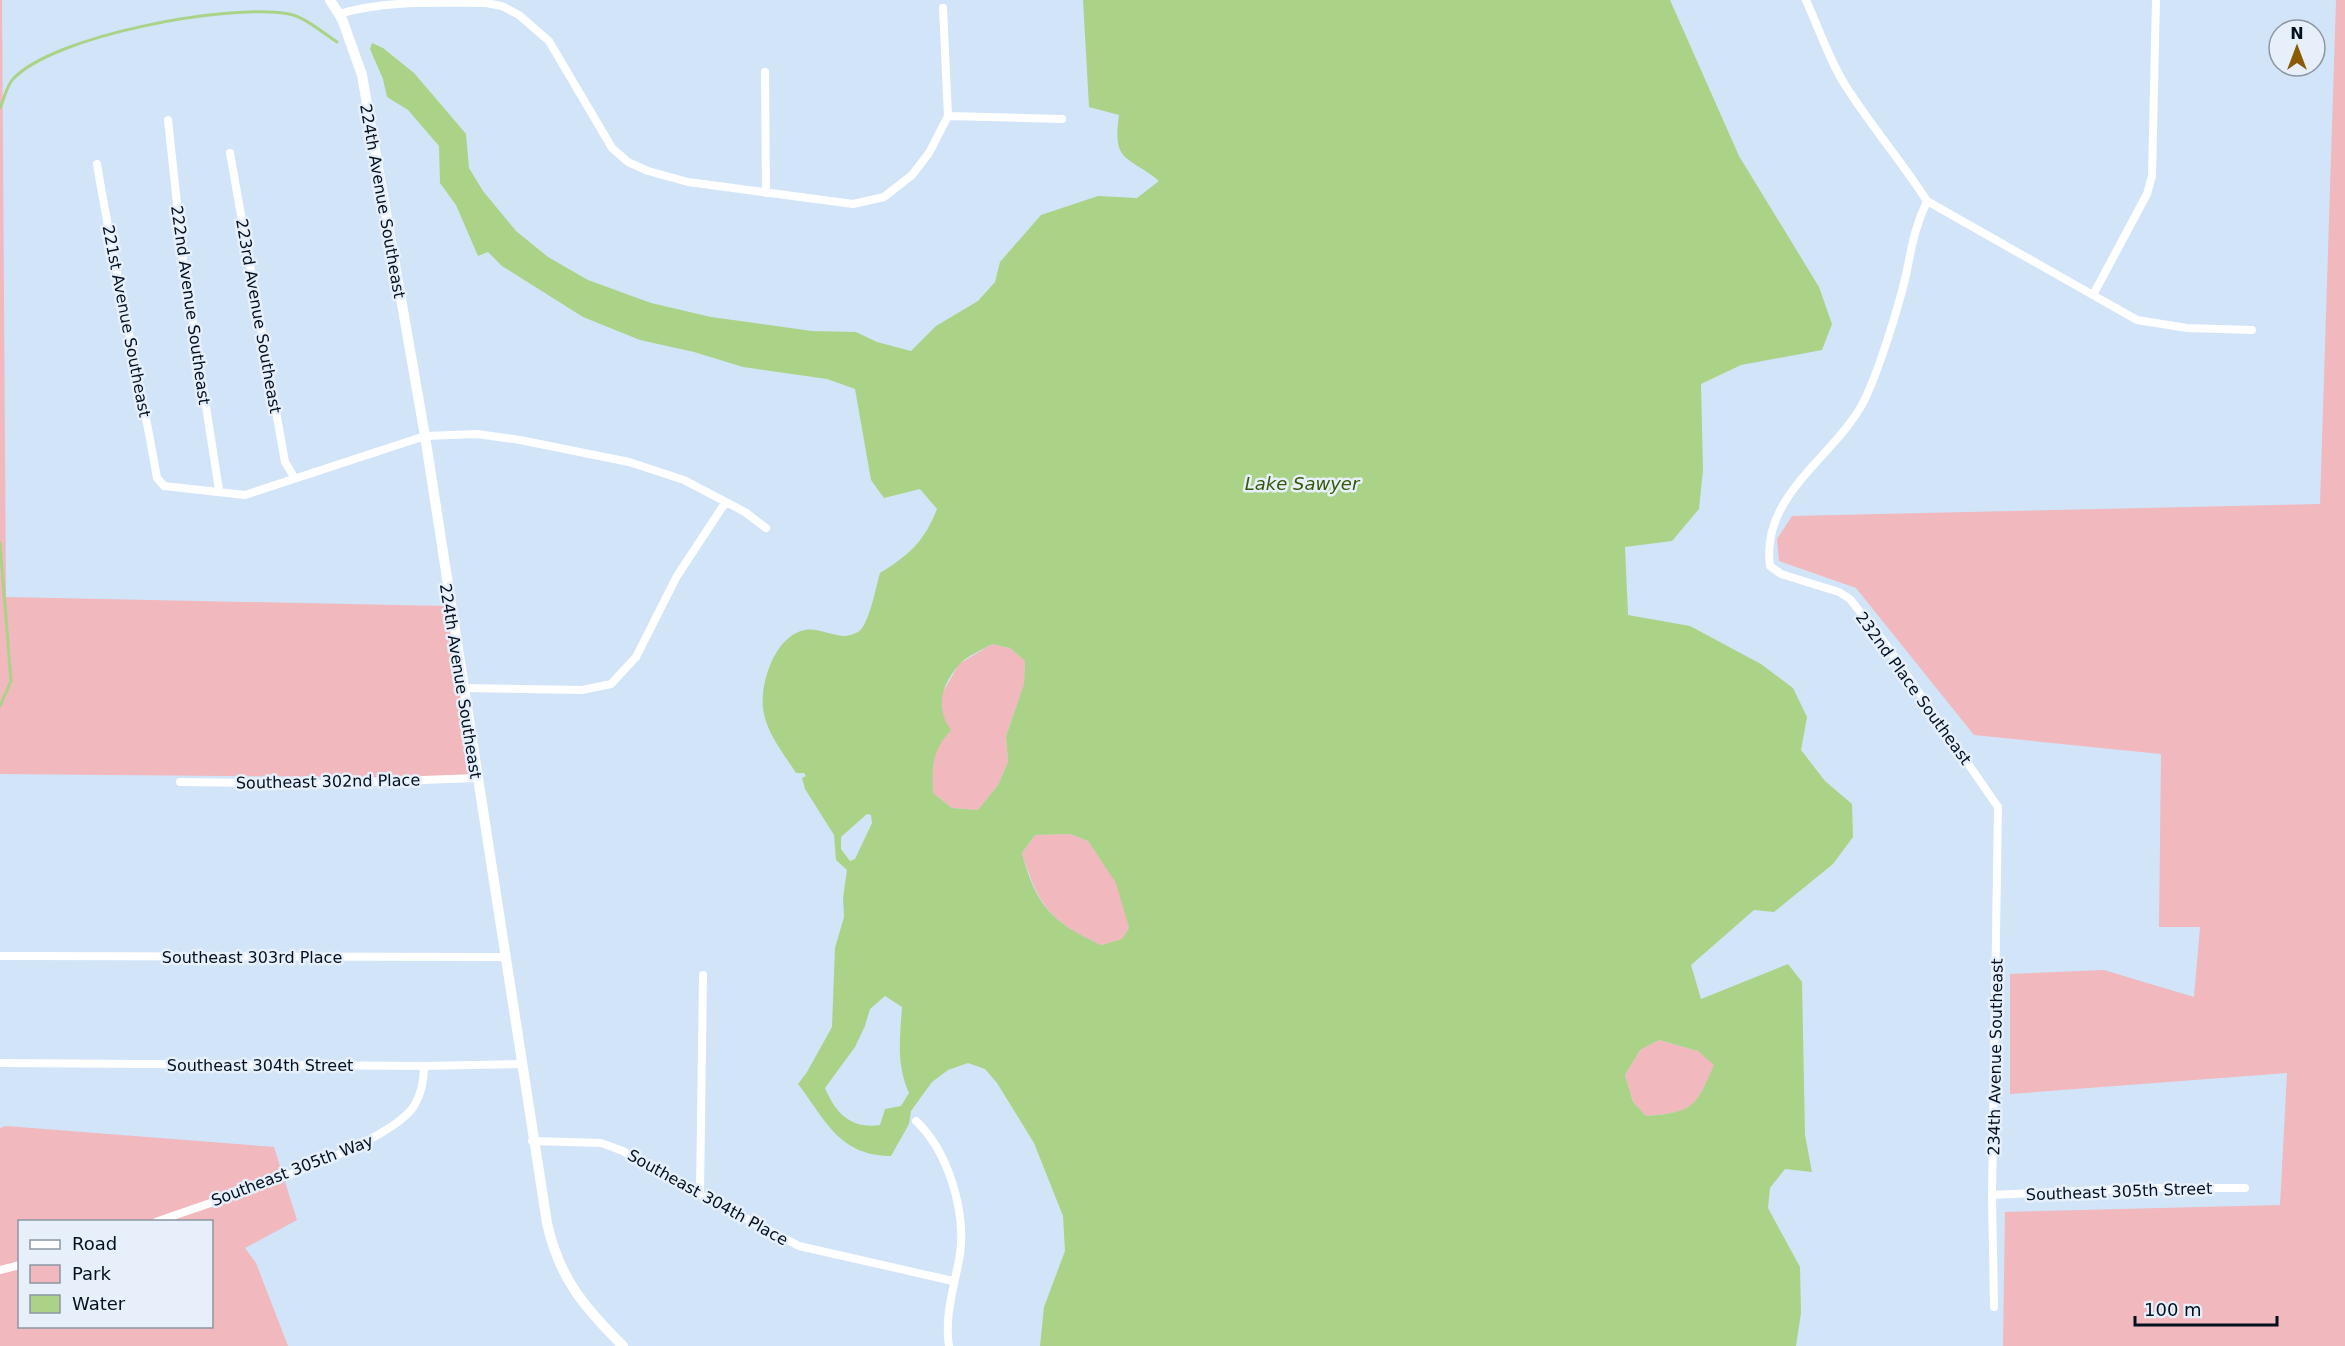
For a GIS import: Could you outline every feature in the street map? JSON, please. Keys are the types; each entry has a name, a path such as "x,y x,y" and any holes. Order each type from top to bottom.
{"street":[{"name":"224th Avenue Southeast","path":"330,0 353,45 362,75 425,436 532,1141 551,1241 562,1270 583,1304 623,1346"},
{"path":"1806,0 1845,86 1879,136 1906,167 1927,201 2137,320 2187,328 2252,330"},
{"path":"2093,295 2147,194 2152,176 2156,0"},
{"path":"339,14 363,4 382,2 486,3 502,6 519,15 549,41 612,148 628,162 648,171 688,182 853,204 884,197 912,175 929,153 948,116 943,8"},
{"path":"765,72 766,193"},
{"path":"948,116 1062,118"},
{"name":"222nd Avenue Southeast","path":"168,120 183,259 219,490"},
{"name":"223rd Avenue Southeast","path":"230,153 285,462 294,477"},
{"name":"221st Avenue Southeast","path":"97,164 112,258 134,350 157,478 164,486 219,490"},
{"name":"232nd Place Southeast","path":"1927,201 1914,230 1905,277 1863,401 1835,442 1778,511 1768,552 1770,566 1781,574 1839,592 1850,599 1884,642 1998,807"},
{"path":"219,490 230,495 245,495 294,477 425,436 477,434 520,440 628,462 684,480 745,512 766,528"},
{"path":"464,688 582,690 611,684 636,657 677,576 725,503"},
{"name":"Southeast 302nd Place","path":"180,782 316,784 476,778"},
{"name":"234th Avenue Southeast","path":"1994,1307 1992,1195 1998,807"},
{"name":"Southeast 303rd Place","path":"0,956 504,957"},
{"path":"700,1195 703,975"},
{"name":"Southeast 304th Street","path":"0,1063 424,1066 520,1064"},
{"name":"Southeast 305th Way","path":"159,1220 312,1165 381,1135 414,1107 424,1084 424,1066"},
{"path":"916,1121 927,1131 937,1149 954,1193 962,1233 946,1329 949,1346"},
{"name":"Southeast 304th Place","path":"532,1141 601,1143 624,1151 700,1195 799,1246 953,1281"},
{"name":"Southeast 305th Street","path":"1992,1195 2145,1188 2245,1188"},
{"path":"0,1270 18,1265"}],"green space":[{"path":"0,0 2,0 6,597 444,606 463,688 476,778 0,774"},
{"path":"2336,0 2345,0 2345,1346 2003,1346 2005,1212 2280,1205 2287,1073 2010,1094 2010,974 2104,970 2194,997 2200,927 2159,927 2161,754 1974,735 1856,588 1779,561 1777,539 1792,516 2320,504"},
{"path":"992,644 1010,648 1025,661 1024,684 1006,736 1008,762 998,785 978,810 952,808 933,793 932,774 941,717 940,697 959,664"},
{"path":"1070,834 1088,841 1117,883 1129,928 1122,939 1101,945 1070,928 1049,910 1034,887 1022,853 1035,835"},
{"path":"1659,1040 1698,1051 1715,1064 1702,1090 1691,1105 1675,1112 1646,1116 1633,1102 1625,1075 1640,1050"},
{"path":"6,1126 274,1147 297,1220 245,1248 256,1263 288,1346 0,1346 0,1128"}],"water":[{"name":"Lake Sawyer","path":"1083,0 1670,0 1739,156 1819,287 1832,324 1822,350 1741,365 1701,384 1703,470 1699,509 1672,541 1625,547 1628,615 1690,626 1761,664 1793,688 1807,717 1801,750 1825,781 1852,804 1853,837 1833,864 1774,912 1754,910 1691,965 1701,999 1788,964 1802,982 1805,1135 1812,1172 1785,1169 1770,1188 1768,1208 1800,1267 1801,1313 1796,1346 1040,1346 1044,1307 1065,1251 1063,1216 1034,1143 997,1083 985,1069 968,1063 948,1070 932,1082 911,1111 909,1124 891,1156 858,1150 846,1142 835,1133 798,1084 832,1027 835,948 844,917 843,898 847,870 836,860 834,835 805,789 802,778 806,776 804,773 796,773 767,725 763,708 764,685 778,650 795,634 812,630 844,636 858,632 862,628 869,614 880,573 914,547 927,530 937,509 920,489 884,498 871,480 855,389 827,379 743,367 694,352 640,340 583,317 502,266 488,252 478,256 456,205 440,183 439,146 408,110 387,97 383,79 370,49 372,43 383,48 414,73 466,134 469,168 483,191 516,231 548,257 588,280 651,303 711,317 812,331 856,332 877,342 911,351 936,326 978,301 995,282 1000,262 1041,215 1098,196 1137,198 1159,181 1130,161 1120,150 1117,131 1119,115 1089,107","holes":["992,644 1010,648 1025,661 1024,684 1006,736 1008,762 998,785 978,810 952,808 933,793 934,759 940,745 951,730 943,713 944,689 959,665","867,814 871,815 872,823 855,859 850,861 841,849 841,837","1070,834 1088,841 1116,883 1129,928 1122,939 1101,945 1070,928 1048,910 1033,886 1022,853 1035,835","885,996 902,1007 901,1061 909,1093 901,1106 885,1109 880,1125 861,1125 846,1118 834,1105 825,1088 855,1047 870,1009","1659,1040 1698,1051 1714,1065 1697,1099 1691,1105 1675,1112 1646,1116 1633,1102 1625,1075 1640,1050"]}],"waterway":[{"path":"0,108 13,79 34,63 103,36 144,26 227,13 289,14 308,22 337,42"},
{"path":"0,543 11,681 0,706"}]}
